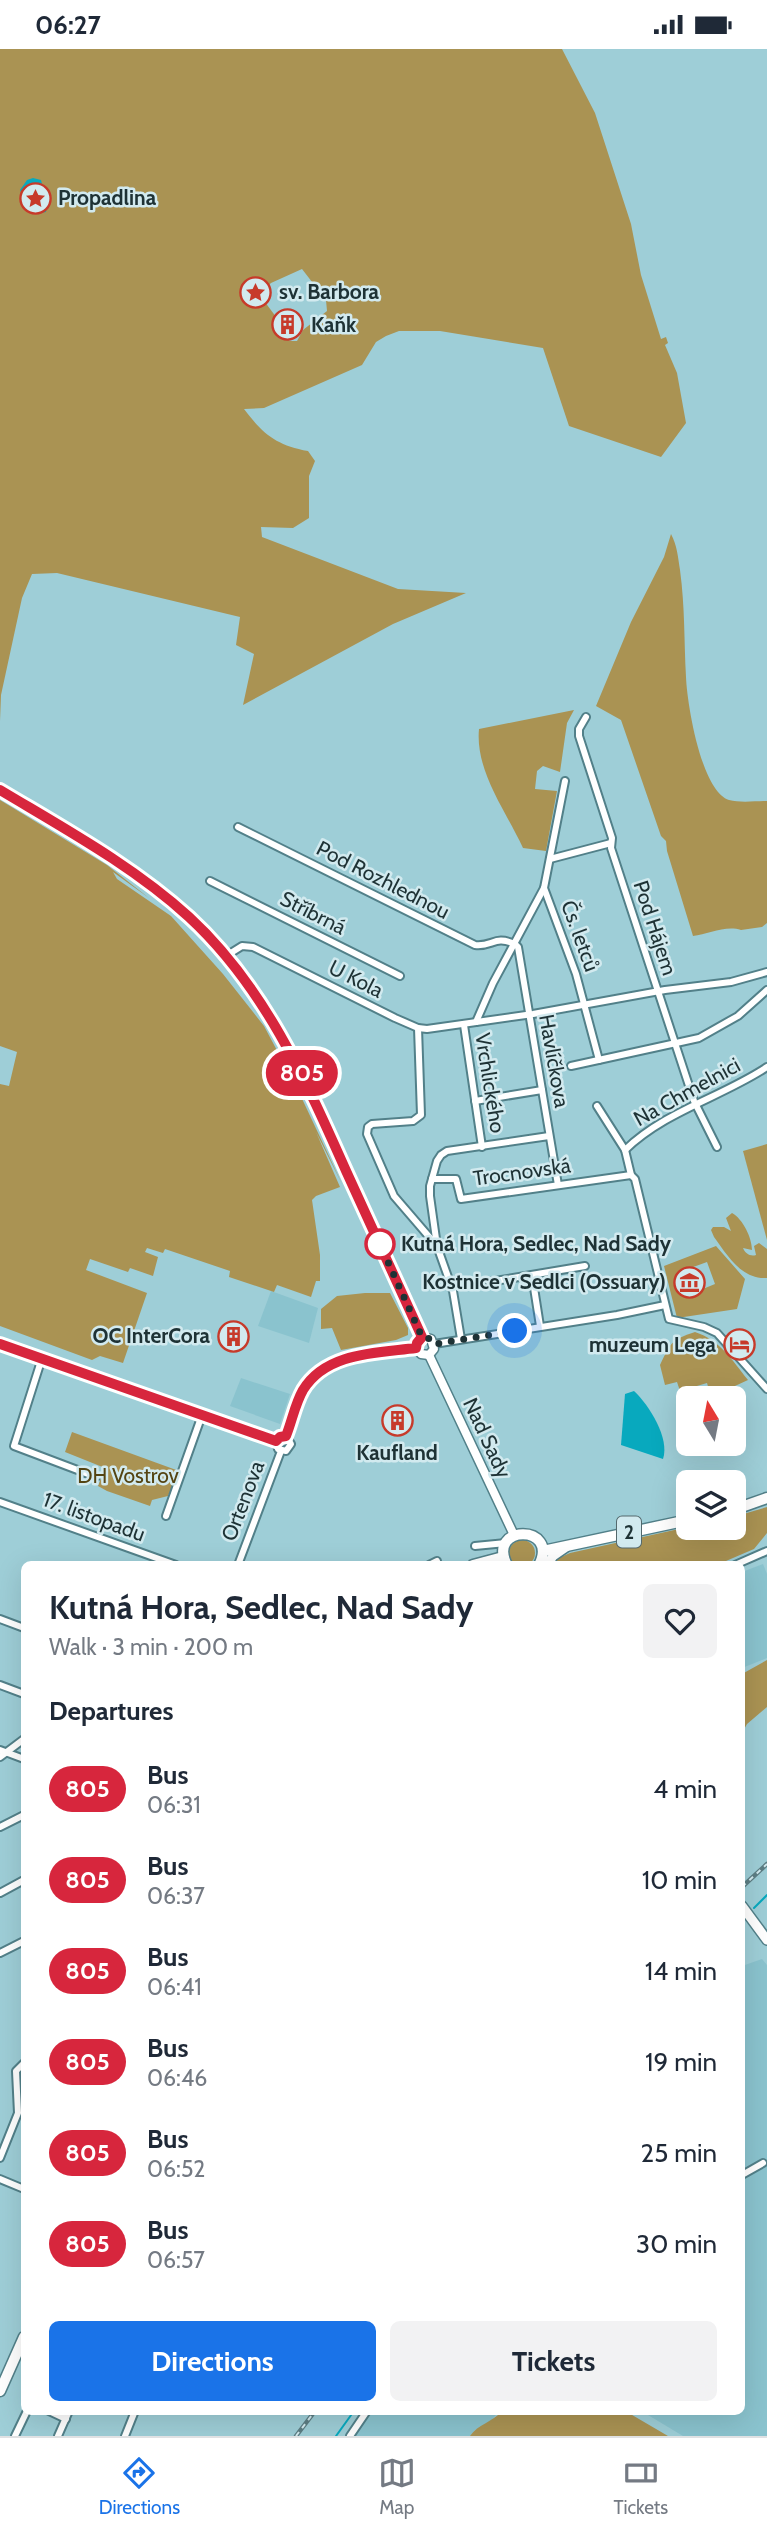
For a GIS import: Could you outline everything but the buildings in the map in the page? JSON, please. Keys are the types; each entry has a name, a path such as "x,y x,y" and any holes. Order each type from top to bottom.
{"main road":[{"path":"746,1505 767,1498"},
{"name":"2","path":"543,1551 676,1522"},
{"path":"505,1561 506,1543 514,1535 522,1533 533,1536 541,1545 543,1551 540,1561"},
{"path":"550,1561 570,1544"},
{"path":"745,1910 767,1940"},
{"path":"0,2391 4,2374 21,2343"}],"street":[{"name":"Pod Hájem","path":"586,717 579,729 579,736 611,843 657,992 696,1105 717,1147"},
{"name":"Čs. letců","path":"565,781 544,888 584,1004 599,1060"},
{"path":"0,790 132,872 191,919 226,956 275,1024 299,1069 422,1337"},
{"name":"Pod Rozhlednou","path":"239,827 475,945 500,939 515,944"},
{"path":"550,859 611,843"},
{"name":"Stříbrná","path":"210,881 400,976"},
{"path":"476,1022 493,983 544,888"},
{"name":"Havlíčkova","path":"515,944 518,947 558,1185"},
{"name":"U Kola","path":"226,956 242,946 253,947 418,1028 464,1025 731,982 767,972"},
{"path":"571,1066 699,1038 742,1013 767,990"},
{"name":"Vrchlického","path":"464,1025 482,1147"},
{"path":"418,1028 421,1115 413,1121 372,1124 368,1127 367,1134 394,1196 437,1246"},
{"name":"Na Chmelnici","path":"625,1150 660,1123 749,1079 767,1067"},
{"path":"475,1101 542,1090"},
{"path":"597,1106 625,1150 631,1175 635,1179 669,1319 704,1327 717,1333 767,1388"},
{"path":"461,1339 453,1291 437,1246 430,1196 432,1179 441,1155 447,1151 549,1136"},
{"name":"Trocnovská","path":"432,1179 456,1179 461,1199 631,1175"},
{"path":"489,1282 585,1266"},
{"path":"532,1275 540,1326"},
{"path":"435,1344 665,1305"},
{"path":"422,1337 431,1339 435,1344"},
{"path":"416,1348 422,1337"},
{"path":"0,1344 276,1441"},
{"path":"416,1348 421,1355 429,1355 435,1344"},
{"path":"286,1436 303,1391 314,1377 327,1367 352,1357 416,1348"},
{"name":"Nad Sady","path":"429,1355 514,1535"},
{"path":"41,1358 14,1445 96,1477"},
{"path":"166,1515 202,1415"},
{"path":"276,1441 286,1436"},
{"path":"276,1441 276,1446 281,1451 290,1447 291,1441 286,1436"},
{"name":"Ortenova","path":"240,1561 281,1451"},
{"name":"17. listopadu","path":"0,1502 165,1561"},
{"path":"475,1546 506,1543"},
{"path":"743,1561 767,1551"},
{"path":"0,1619 21,1627"},
{"path":"0,1685 21,1693"},
{"path":"0,1757 21,1741"},
{"path":"4,1752 21,1758"},
{"path":"0,1828 21,1817"},
{"path":"0,1893 21,1882"},
{"path":"1,1951 21,1942"},
{"path":"0,2158 21,2107 16,2071 21,2066"},
{"path":"745,2173 763,2163"},
{"path":"0,2179 21,2188"},
{"path":"15,2436 25,2415"},
{"path":"58,2415 66,2419"},
{"path":"58,2436 68,2415"},
{"path":"125,2436 133,2415"},
{"path":"350,2436 364,2415"}],"shaded area":[{"path":"271,1291 318,1308 309,1343 258,1326"},
{"path":"241,1378 290,1394 280,1424 230,1406"},
{"path":"763,1564 767,1574 767,1658 745,1667 745,1571"},
{"path":"762,1959 767,1965 767,2436 683,2436 648,2415 745,2415 745,1965"},
{"path":"365,2415 496,2415 470,2436 350,2436"}],"green space":[{"path":"0,49 562,49 595,113 631,224 641,275 661,339 666,337 668,343 665,345 677,373 686,423 661,457 569,426 543,348 440,331 399,331 386,336 376,342 362,365 264,408 244,409 271,437 308,451 315,461 309,476 309,518 293,528 261,527 262,537 398,589 466,593 393,624 243,705 254,654 236,645 240,617 57,573 32,574 22,598 1,695 0,721","holes":["302,269 326,300 327,311 303,330 297,341 290,341 285,337 282,325 259,294 271,283"]},
{"path":"671,534 677,551 682,584 689,706 703,764 719,793 729,800 767,801 767,923 762,927 723,929 693,936 666,841 661,836 621,720 596,706 631,622 664,557"},
{"path":"574,710 567,723 560,772 543,766 537,771 535,789 557,791 546,851 523,848 487,775 479,745 479,729"},
{"path":"0,800 107,865 149,898 113,872 117,879 171,916 223,974 264,1026 297,1088 342,1184 316,1132 340,1187 312,1200 320,1255 320,1281 316,1281 311,1297 277,1285 274,1292 229,1277 230,1271 165,1249 163,1253 147,1248 145,1252 158,1257 153,1276 130,1268 128,1272 90,1259 86,1270 147,1293 123,1363 100,1356 92,1360 0,1326 0,1084 9,1086 17,1052 0,1046"},
{"path":"767,1144 767,1240 743,1151"},
{"path":"732,1213 749,1235 752,1250 743,1248 746,1253 756,1255 754,1246 759,1243 767,1249 767,1278 758,1278 743,1271 714,1237 711,1230 713,1227 724,1227 731,1231 726,1218"},
{"path":"716,1246 745,1279 737,1309 677,1318 664,1266","holes":["707,1262 715,1284 693,1293 689,1285 682,1287 680,1281 688,1279 685,1270"]},
{"path":"390,1293 408,1328 408,1335 396,1340 341,1350 332,1328 321,1329 321,1309 337,1296"},
{"path":"695,1332 712,1340 748,1380 735,1386 708,1386 707,1383 678,1386 677,1382 665,1385 660,1365 672,1343"},
{"name":"DH Vostrov","path":"72,1432 179,1471 168,1496 152,1500 150,1506 98,1486 105,1468 65,1452"},
{"path":"767,1507 767,1533 754,1549 726,1561 556,1561 570,1553 676,1530 676,1540 746,1540 746,1513"},
{"path":"517,1541 527,1541 534,1548 532,1561 512,1561 510,1558 510,1548"},
{"path":"767,1660 767,1707 745,1728 745,1672"},
{"path":"497,2415 632,2415 668,2436 470,2436"}],"water":[{"name":"Propadlina","path":"27,180 41,180 47,204 46,212 34,214 20,190"},
{"path":"634,1391 657,1422 664,1441 663,1459 621,1445 625,1394"}],"waterway":[{"path":"754,1908 767,1895"},
{"path":"336,2436 351,2415"}],"railway":[{"path":"745,1884 767,1864"},
{"path":"296,2436 312,2415"}],"bus line":[{"name":"805","path":"0,790 93,846 161,893 191,919 226,956 275,1024 299,1069 422,1337 416,1348 352,1357 327,1367 314,1377 303,1391 286,1436 276,1441 0,1344"}],"place":[{"name":"Propadlina","path":"35,198"},
{"name":"sv. Barbora","path":"256,292"},
{"name":"Kaňk","path":"288,325"},
{"name":"Kutná Hora, Sedlec, Nad Sady","path":"380,1244"},
{"name":"Kostnice v Sedlci (Ossuary)","path":"689,1282"},
{"name":"OC InterCora","path":"233,1336"},
{"name":"muzeum Lega","path":"739,1345"},
{"name":"Kaufland","path":"397,1421"}],"route":[{"path":"380,1244 379,1242 422,1337 428,1337 435,1344 515,1331"}]}
